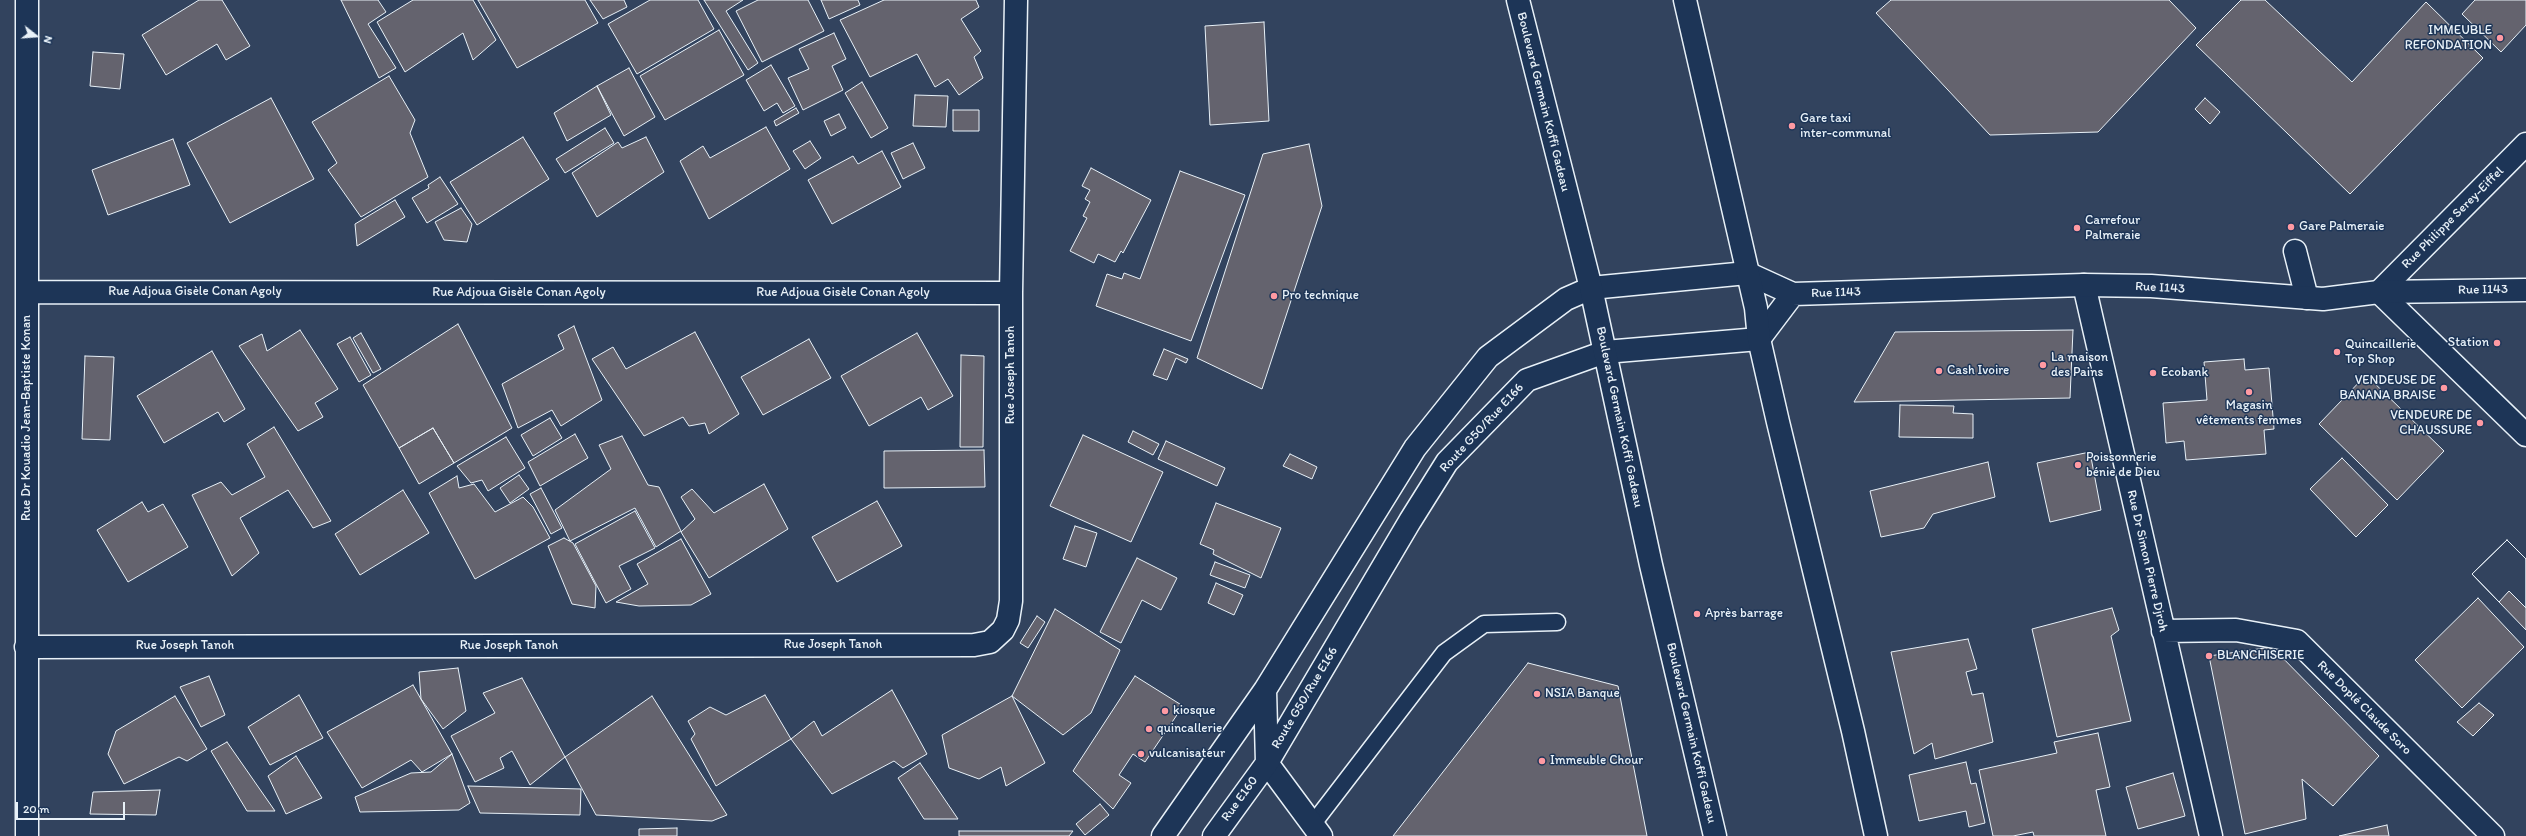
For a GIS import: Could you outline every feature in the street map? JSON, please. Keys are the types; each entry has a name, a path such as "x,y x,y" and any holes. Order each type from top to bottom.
{"street":[{"name":"Rue Dr Kouadio Jean-Baptiste Konan","path":"26,836 27,0"},
{"name":"Rue Joseph Tanoh","path":"26,647 974,645 990,642 1003,630 1008,620 1011,601 1011,293 1016,0"},
{"name":"Boulevard Germain Koffi Gadeau","path":"1518,0 1591,288 1651,565 1716,836"},
{"path":"1686,0 1756,308 1759,339 1853,731 1876,836"},
{"name":"Rue Philippe Serey-Eiffel","path":"2379,292 2526,144"},
{"path":"2295,251 2307,298"},
{"path":"1163,836 1265,690 1414,448 1488,358 1542,319 1566,299 1591,288 1748,273 1793,294 1759,339"},
{"name":"Rue I143","path":"1793,294 2084,285 2151,286 2323,299 2379,292 2526,290"},
{"name":"Rue Dr Simon Pierre Djroh","path":"2084,285 2211,836"},
{"name":"Rue Adjoua Gisèle Conan Agoly","path":"27,292 1011,293"},
{"path":"2379,292 2526,435"},
{"name":"Route G50/Rue E166","path":"1267,762 1410,521 1447,462 1527,380 1605,352 1759,339"},
{"name":"Rue Doplé Claude Soro","path":"2163,631 2236,630 2297,641 2493,836"},
{"path":"1265,690 1267,762 1317,831"},
{"name":"Rue E160","path":"1214,836 1267,762"}],"lane":[{"path":"1317,831 1444,653 1484,624 1557,622"}],"building":[{"path":"199,0 222,0 250,46 226,60 217,44 166,75 142,35"},
{"path":"341,0 378,0 386,12 368,24 396,68 379,78"},
{"path":"413,0 473,0 496,40 473,60 463,33 405,72 377,22"},
{"path":"478,0 585,0 598,23 517,68"},
{"path":"590,0 624,0 627,7 603,19"},
{"path":"650,0 698,0 714,29 637,74 608,24"},
{"path":"704,0 743,0 726,11 758,63 748,70"},
{"path":"758,0 808,0 824,31 762,62 736,11"},
{"path":"821,0 858,0 860,5 829,19"},
{"path":"884,0 976,0 979,7 961,19 981,51 974,57 983,78 959,95 948,79 935,87 917,54 870,77 840,20"},
{"path":"1891,0 2169,0 2196,28 2098,132 1990,135 1876,13"},
{"path":"2241,0 2265,0 2352,82 2426,2 2483,58 2350,194 2196,45"},
{"name":"IMMEUBLE REFONDATION","path":"2475,0 2526,0 2526,25 2501,52 2462,14"},
{"path":"1264,22 1269,121 1210,125 1205,26"},
{"path":"719,30 744,75 665,120 640,76"},
{"path":"834,33 846,59 832,66 843,90 803,110 788,78 809,69 799,49"},
{"path":"93,52 124,54 120,89 90,86"},
{"path":"771,65 795,106 783,113 777,103 764,111 746,80"},
{"path":"629,68 655,117 624,136 597,86"},
{"path":"389,76 415,120 410,133 428,177 361,217 328,170 337,163 312,122"},
{"path":"862,82 888,128 871,138 845,93"},
{"path":"597,86 611,115 567,141 554,113"},
{"path":"915,95 948,96 946,127 913,126"},
{"path":"271,98 314,179 230,223 187,143"},
{"path":"2205,98 2220,112 2210,124 2195,109"},
{"path":"796,108 799,113 776,126 774,121"},
{"path":"953,110 979,110 979,131 953,131"},
{"path":"839,114 846,128 831,136 824,121"},
{"path":"766,127 790,169 709,219 680,161 703,146 710,158"},
{"path":"605,128 614,143 565,173 556,159"},
{"path":"523,137 549,179 477,225 450,182"},
{"path":"646,137 664,172 597,217 572,173 618,142 622,148"},
{"path":"173,139 190,185 108,215 92,170"},
{"path":"810,141 821,158 805,169 793,151"},
{"path":"913,143 925,168 903,179 891,153"},
{"path":"1309,144 1322,206 1262,389 1197,358 1263,154"},
{"path":"882,151 901,187 832,224 808,180 853,156 858,164"},
{"path":"1091,168 1151,200 1123,253 1121,251 1115,262 1098,254 1094,263 1070,251 1087,218 1083,216 1090,202 1085,199 1090,190 1082,186"},
{"path":"1180,171 1245,195 1191,341 1096,306 1107,274 1122,279 1124,273 1140,279"},
{"path":"440,177 458,204 427,223 412,198 429,188 428,185"},
{"path":"395,200 405,217 357,246 355,224"},
{"path":"461,208 472,224 467,242 444,240 435,222"},
{"path":"458,324 512,428 454,463 433,428 399,448 363,385"},
{"path":"574,326 602,400 561,426 552,410 518,428 502,384 564,349 558,335"},
{"path":"300,330 338,389 315,403 323,417 298,431 239,346 262,334 267,351"},
{"path":"2073,330 2070,398 1854,402 1895,332"},
{"path":"695,332 739,414 709,434 705,423 689,426 683,417 644,436 592,359 613,347 626,369"},
{"path":"361,333 381,369 373,373 353,338"},
{"path":"917,333 953,396 928,410 921,397 869,426 841,376"},
{"path":"350,337 371,375 359,382 337,344"},
{"path":"809,339 831,378 763,415 741,377"},
{"path":"1164,349 1188,359 1186,363 1176,358 1167,380 1153,375"},
{"path":"212,351 245,409 224,422 218,412 164,443 137,396"},
{"path":"961,355 984,356 983,447 960,447"},
{"path":"85,356 114,357 110,440 82,439"},
{"path":"2244,359 2245,370 2269,368 2274,429 2264,430 2266,454 2186,460 2184,441 2166,443 2163,403 2207,400 2204,362"},
{"path":"2366,375 2444,451 2397,500 2319,424"},
{"path":"1900,405 1954,406 1953,413 1973,414 1973,438 1899,437"},
{"path":"550,418 562,438 533,456 521,435"},
{"path":"274,427 331,521 313,528 288,490 240,518 259,553 232,576 192,495 221,482 232,495 265,477 247,444"},
{"path":"433,428 454,463 419,484 399,448"},
{"path":"1133,431 1159,444 1153,455 1128,442"},
{"path":"575,434 588,458 540,486 528,462"},
{"path":"1083,435 1163,472 1131,542 1050,506"},
{"path":"622,436 648,485 659,487 681,531 656,547 635,508 570,541 555,510 611,469 599,445"},
{"path":"506,437 525,468 488,491 482,480 471,483 457,466"},
{"path":"1166,441 1225,468 1217,486 1158,459"},
{"path":"984,450 985,487 884,488 884,451"},
{"path":"2090,452 2101,510 2050,522 2037,463"},
{"path":"1290,454 1317,467 1312,479 1283,466"},
{"path":"2342,458 2388,505 2356,537 2310,489"},
{"path":"1988,462 1995,497 1933,514 1924,528 1881,537 1870,491"},
{"path":"519,475 529,489 510,503 500,488"},
{"path":"457,476 459,488 474,484 495,512 523,497 533,507 550,538 475,579 429,493"},
{"path":"764,484 788,529 709,578 681,532 695,519 681,497 692,489 714,513"},
{"path":"541,488 562,528 551,534 530,494"},
{"path":"403,490 429,533 360,575 335,534"},
{"path":"877,501 902,546 837,582 812,537"},
{"path":"142,502 148,512 163,504 188,547 128,582 97,530"},
{"path":"1216,503 1281,528 1261,578 1213,554 1214,550 1200,544"},
{"path":"635,511 655,548 619,566 631,589 606,603 575,544"},
{"path":"1075,526 1097,533 1086,567 1063,559"},
{"path":"564,538 573,543 596,586 595,608 572,604 548,546"},
{"path":"681,539 711,594 691,605 639,606 616,602 648,584 637,564"},
{"path":"2507,540 2526,559 2526,608 2509,591 2499,602 2472,574"},
{"path":"2507,540 2526,559 2526,630 2472,574"},
{"path":"1137,558 1177,578 1161,610 1142,600 1121,643 1100,632"},
{"path":"1215,562 1250,575 1245,588 1210,575"},
{"path":"1216,583 1243,595 1234,615 1208,603"},
{"path":"2478,598 2524,647 2462,708 2415,660"},
{"path":"2112,608 2119,630 2111,636 2131,721 2057,737 2032,629"},
{"path":"1055,609 1120,650 1091,713 1063,735 1012,696"},
{"path":"1037,616 1045,622 1028,648 1020,643"},
{"path":"1968,639 1977,669 1966,672 1972,695 1983,693 1993,742 1935,759 1932,743 1914,754 1891,652"},
{"path":"2272,647 2379,756 2333,806 2302,779 2306,819 2245,834 2209,656"},
{"name":"Immeuble Chour","path":"1528,663 1618,686 1647,836 1393,836"},
{"path":"458,668 466,711 443,729 421,699 419,672"},
{"path":"209,676 225,715 201,727 180,687"},
{"path":"1135,676 1183,706 1145,762 1133,754 1119,775 1131,783 1113,809 1073,771"},
{"path":"522,678 565,757 530,785 512,751 500,758 504,768 475,782 451,736 495,713 483,693"},
{"path":"413,685 452,754 422,772 411,760 362,788 327,732"},
{"path":"892,690 927,754 903,768 894,761 832,794 791,739 814,721 822,736"},
{"path":"299,695 323,738 270,765 248,727"},
{"path":"765,695 791,739 716,786 691,739 695,734 688,721 710,707 726,715"},
{"path":"175,696 207,749 187,761 179,757 124,784 108,754 116,731"},
{"path":"652,696 727,815 712,821 596,815 565,757"},
{"path":"1012,696 1045,763 1006,786 1001,767 979,779 949,768 942,735"},
{"path":"2479,703 2494,715 2473,736 2457,722"},
{"path":"2098,733 2110,787 2096,790 2106,836 2034,836 2033,832 2013,836 1993,836 1979,770 2057,753 2054,742"},
{"path":"227,742 275,811 247,811 211,751"},
{"path":"452,754 470,803 459,810 360,812 355,797 411,773 431,772"},
{"path":"296,756 322,798 286,814 268,776"},
{"path":"1966,762 1971,784 1976,783 1985,823 1969,827 1966,811 1919,821 1909,775"},
{"path":"920,763 958,819 924,819 898,778"},
{"path":"2173,773 2185,816 2138,829 2126,787"},
{"path":"468,786 581,789 580,815 480,813"},
{"path":"160,790 156,815 90,814 93,792"},
{"path":"1100,804 1109,815 1085,835 1076,824"},
{"path":"2387,825 2389,836 2339,836"},
{"path":"677,828 677,836 639,836 639,829"},
{"path":"959,831 1073,831 1069,836 959,836"}],"place":[{"name":"IMMEUBLE REFONDATION","path":"2500,38"},
{"name":"Gare taxi inter-communal","path":"1792,126"},
{"name":"Gare Palmeraie","path":"2291,227"},
{"name":"Carrefour Palmeraie","path":"2077,228"},
{"name":"Pro technique","path":"1274,296"},
{"name":"Station","path":"2497,343"},
{"name":"Quincaillerie Top Shop","path":"2337,352"},
{"name":"La maison des Pains","path":"2043,365"},
{"name":"Cash Ivoire","path":"1939,371"},
{"name":"Ecobank","path":"2153,373"},
{"name":"VENDEUSE DE BANANA BRAISE","path":"2444,388"},
{"name":"Magasin vêtements femmes","path":"2249,392"},
{"name":"VENDEURE DE CHAUSSURE","path":"2480,423"},
{"name":"Poissonnerie bénie de Dieu","path":"2078,465"},
{"name":"Après barrage","path":"1697,614"},
{"name":"BLANCHISERIE","path":"2209,656"},
{"name":"NSIA Banque","path":"1537,694"},
{"name":"kiosque","path":"1165,711"},
{"name":"quincallerie","path":"1149,729"},
{"name":"vulcanisateur","path":"1141,754"},
{"name":"Immeuble Chour","path":"1542,761"}]}
